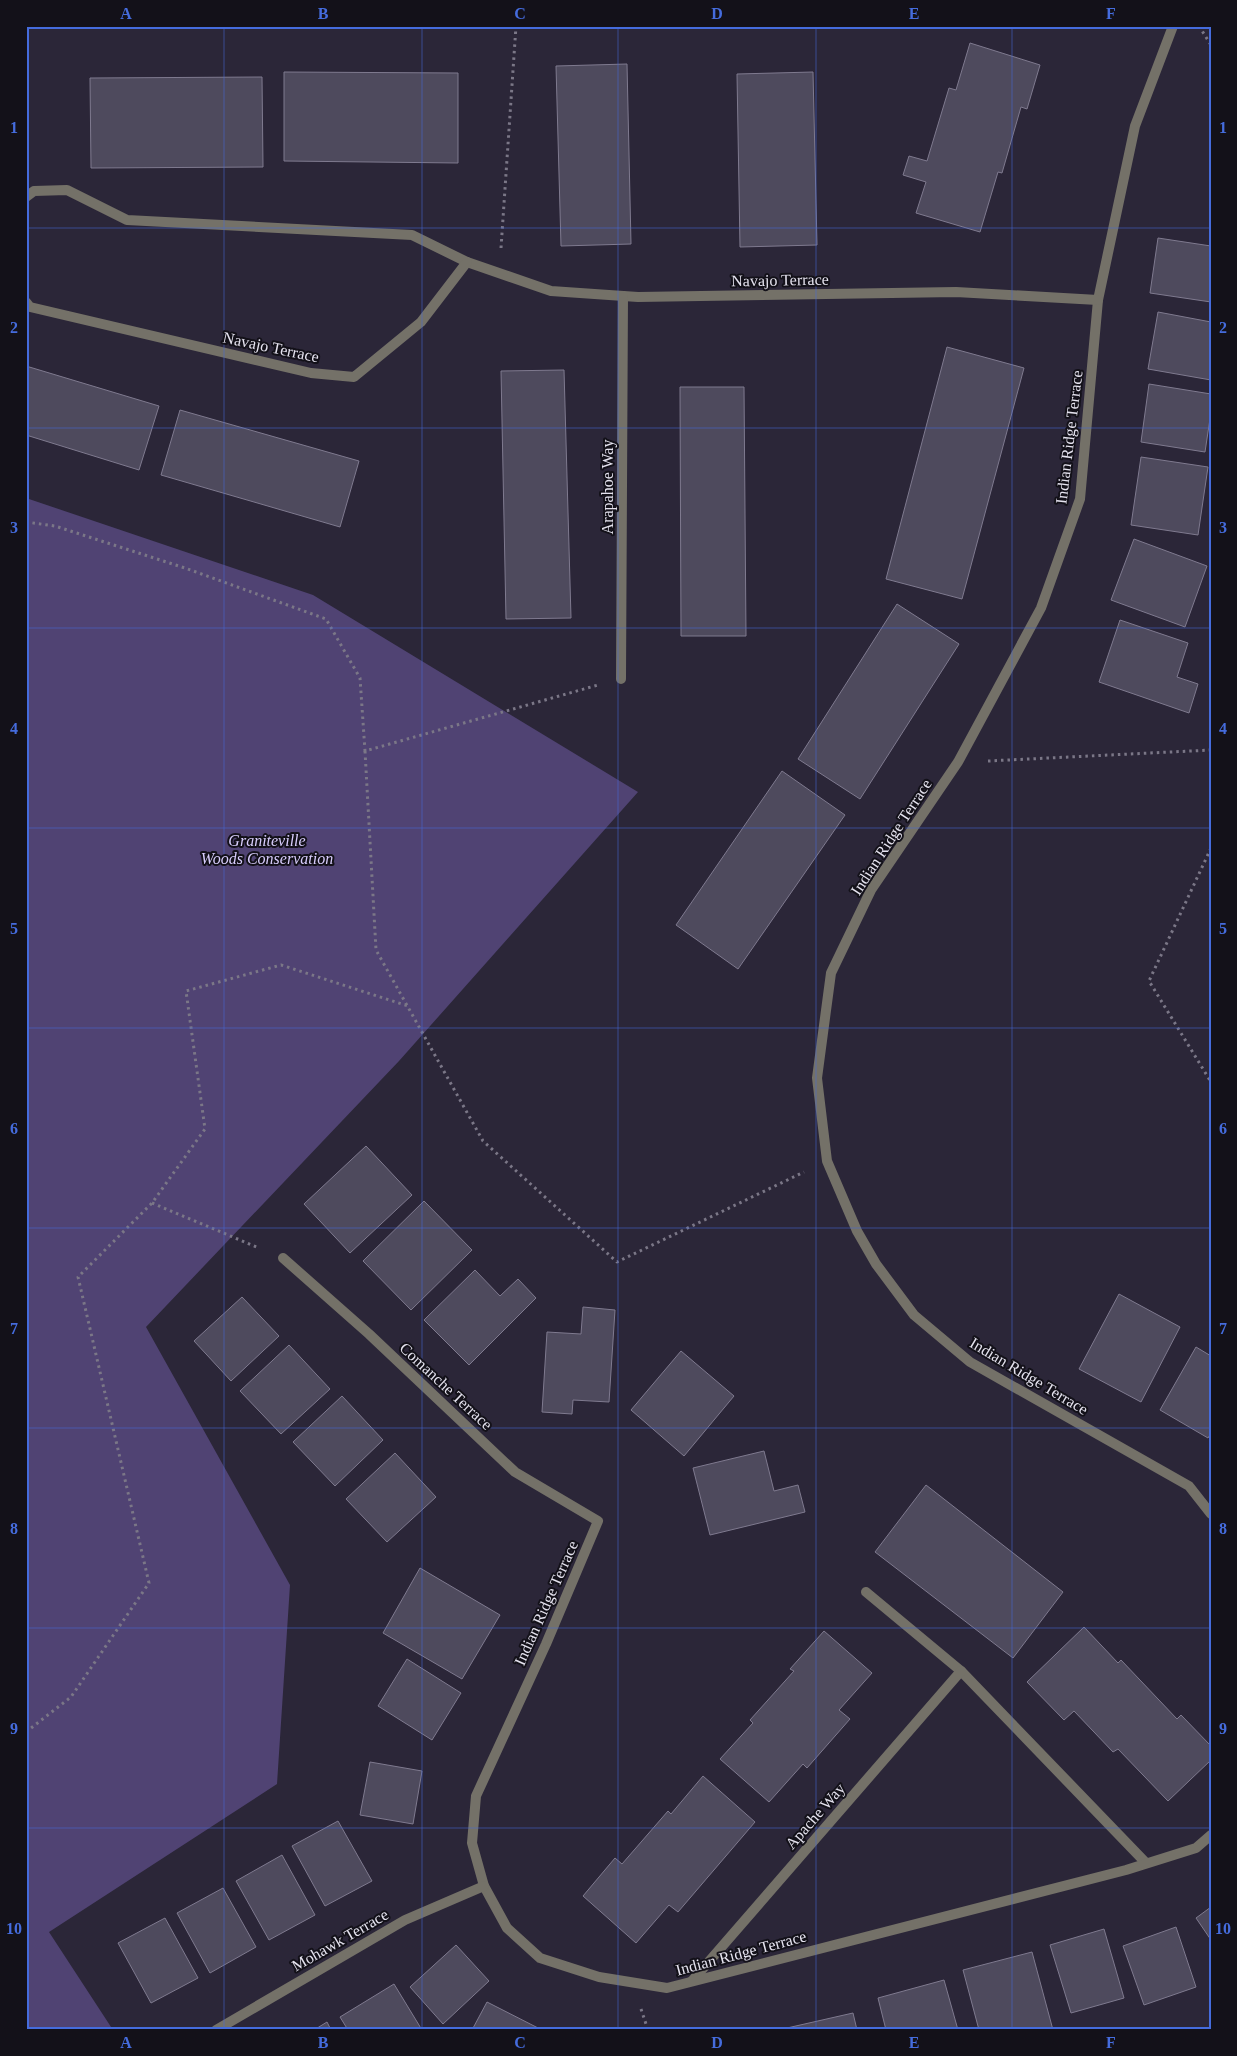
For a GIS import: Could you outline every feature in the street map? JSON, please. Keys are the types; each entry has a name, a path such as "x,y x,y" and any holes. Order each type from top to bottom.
{"street":[{"name":"Indian Ridge Terrace","path":"1173,26 1135,126 1098,300 1080,499 1041,608 958,762 871,890 832,973 817,1078 827,1161 857,1231 876,1264 914,1314 970,1362 1189,1486 1211,1514"},
{"name":"Navajo Terrace","path":"26,197 34,191 67,190 127,220 412,235 467,262 552,290 623,296 956,292 1098,300"},
{"name":"Navajo Terrace","path":"26,302 30,307 311,373 354,377 420,322 467,262"},
{"name":"Arapahoe Way","path":"621,678 623,296"},
{"name":"Comanche Terrace","path":"283,1258 369,1334 515,1472 598,1521"},
{"name":"Indian Ridge Terrace","path":"598,1521 546,1644 476,1796 472,1843 484,1886 507,1928 540,1958 599,1977 667,1988 1146,1863 1196,1848 1211,1836"},
{"path":"866,1592 961,1671 1146,1863"},
{"name":"Apache Way","path":"692,1981 961,1671"},
{"name":"Mohawk Terrace","path":"216,2030 406,1920 484,1886"}],"path":[{"path":"499,273 516,26"},
{"path":"1199,26 1211,45"},
{"path":"26,522 55,526 185,568 326,619 360,678 376,950 483,1142 617,1262 827,1161"},
{"path":"365,751 621,678"},
{"path":"958,762 1211,750"},
{"path":"1211,848 1149,981 1211,1082"},
{"path":"26,1732 72,1697 149,1583 78,1277 152,1203 205,1129 193,1054 186,991 281,965 408,1006"},
{"path":"152,1203 283,1258"}],"green space":[{"name":"Graniteville Woods Conservation","path":"26,498 313,595 638,792 399,1061 146,1327 290,1585 277,1784 49,1932 113,2030 26,2030"}],"building":[{"path":"970,43 1040,65 1027,109 1021,107 1002,173 998,172 980,232 916,213 926,182 903,175 909,156 927,161 949,88 956,90"},
{"path":"627,64 631,244 561,246 556,66"},
{"path":"284,72 458,73 458,163 284,161"},
{"path":"813,72 817,245 740,247 737,74"},
{"path":"262,77 263,167 91,168 90,78"},
{"path":"1158,238 1211,246 1211,302 1150,293"},
{"path":"1158,312 1211,322 1211,380 1148,369"},
{"path":"947,347 1024,368 962,599 886,579"},
{"path":"26,366 159,406 139,470 26,435"},
{"path":"564,370 571,618 506,619 501,371"},
{"path":"1149,384 1211,394 1211,412 1205,452 1141,442"},
{"path":"680,387 744,387 746,636 681,636"},
{"path":"180,410 359,461 340,527 161,475"},
{"path":"1141,457 1208,467 1198,535 1131,525"},
{"path":"1134,539 1207,566 1185,627 1111,600"},
{"path":"897,604 959,644 860,799 798,759"},
{"path":"1120,620 1188,643 1177,677 1198,684 1189,713 1099,682"},
{"path":"782,771 845,815 738,969 676,925"},
{"path":"366,1146 412,1195 350,1253 304,1204"},
{"path":"424,1201 472,1250 411,1310 363,1261"},
{"path":"475,1270 500,1296 518,1279 536,1298 469,1365 424,1320"},
{"path":"1119,1294 1180,1327 1141,1402 1079,1369"},
{"path":"242,1297 279,1336 231,1381 194,1341"},
{"path":"583,1307 615,1310 609,1402 573,1400 572,1414 542,1412 547,1332 581,1334"},
{"path":"289,1345 330,1389 281,1434 240,1391"},
{"path":"1196,1347 1211,1356 1211,1433 1208,1438 1160,1410"},
{"path":"681,1351 734,1396 684,1456 631,1410"},
{"path":"342,1396 383,1440 335,1486 293,1442"},
{"path":"764,1451 774,1491 798,1485 805,1512 710,1535 693,1468"},
{"path":"395,1453 436,1497 387,1542 346,1499"},
{"path":"926,1485 1063,1592 1013,1658 875,1552"},
{"path":"420,1568 500,1615 462,1679 383,1633"},
{"path":"1084,1627 1118,1663 1121,1660 1177,1719 1181,1715 1211,1746 1211,1760 1168,1801 1118,1749 1113,1752 1074,1711 1064,1720 1027,1682"},
{"path":"824,1631 872,1673 839,1710 850,1719 807,1768 803,1764 769,1802 720,1759 753,1723 750,1720 794,1671 790,1669"},
{"path":"407,1659 461,1693 432,1740 378,1706"},
{"path":"370,1762 422,1771 413,1824 360,1815"},
{"path":"703,1776 755,1822 678,1912 669,1905 636,1943 583,1896 615,1858 622,1864 668,1811 671,1814"},
{"path":"338,1821 372,1881 325,1906 292,1846"},
{"path":"282,1855 315,1915 269,1940 236,1881"},
{"path":"223,1888 256,1947 210,1973 177,1913"},
{"path":"1211,1907 1211,1940 1196,1918"},
{"path":"165,1918 198,1978 151,2003 118,1943"},
{"path":"1176,1927 1196,1987 1144,2005 1123,1946"},
{"path":"1104,1929 1124,1998 1071,2013 1050,1945"},
{"path":"456,1945 489,1981 443,2024 410,1987"},
{"path":"1032,1952 1053,2030 979,2030 963,1970"},
{"path":"944,1980 958,2030 886,2030 878,1998"},
{"path":"394,1984 422,2030 348,2030 340,2017"},
{"path":"487,2002 542,2030 472,2030"},
{"path":"853,2013 857,2030 788,2030 787,2028"},
{"path":"327,2022 331,2030 314,2030"}]}
